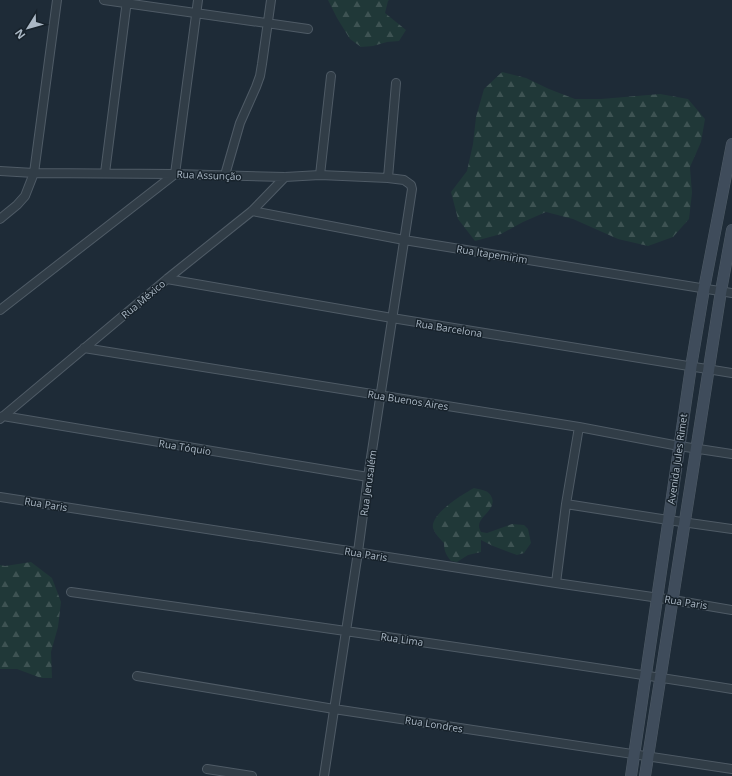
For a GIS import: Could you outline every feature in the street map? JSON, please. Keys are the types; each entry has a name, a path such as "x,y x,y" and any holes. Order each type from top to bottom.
{"main road":[{"name":"Avenida Jules Rimet","path":"631,776 691,367 704,289 732,144"},
{"name":"Avenida Jules Rimet","path":"645,776 720,291 732,230"}],"street":[{"path":"0,219 17,205 25,196 34,173 56,0"},
{"path":"104,0 127,2 197,14 308,29"},
{"path":"0,310 175,174 198,0"},
{"path":"225,175 240,123 260,76 270,0"},
{"path":"106,173 127,2"},
{"path":"320,175 331,76"},
{"path":"388,178 396,83"},
{"name":"Rua Assunção","path":"0,171 34,173 175,174 285,177 320,175 388,178 404,180 411,185 412,190"},
{"name":"Rua México","path":"1,418 167,279 252,211 285,177"},
{"name":"Rua Jerusalém","path":"324,776 412,190"},
{"name":"Rua Itapemirim","path":"252,211 404,240 732,293"},
{"name":"Rua Barcelona","path":"167,279 392,318 732,373"},
{"name":"Rua Buenos Aires","path":"84,348 579,427 679,446 732,454"},
{"name":"Rua Tóquio","path":"1,418 368,477"},
{"path":"556,583 566,504 579,427"},
{"name":"Rua Paris","path":"0,497 732,610"},
{"path":"566,504 732,529"},
{"name":"Rua Lima","path":"71,592 346,630 732,689"},
{"name":"Rua Londres","path":"136,676 334,709 732,770"},
{"path":"207,769 252,776"}],"green space":[{"path":"328,0 389,0 385,13 406,30 399,41 361,47 350,39"},
{"path":"502,72 526,78 575,99 601,99 660,94 688,99 705,119 701,142 690,167 692,193 689,219 673,237 648,246 618,239 573,219 546,212 501,234 475,241 458,219 451,192 467,171 473,144 476,117 484,89"},
{"path":"474,488 487,492 491,495 493,502 492,506 480,522 479,527 481,532 487,533 512,524 524,525 528,529 531,543 524,553 517,555 481,540 481,552 468,555 457,562 449,559 445,551 444,543 433,528 433,523 448,505"},
{"path":"31,562 52,578 61,602 58,627 51,652 52,678 41,678 17,669 0,669 0,565 5,566"}]}
